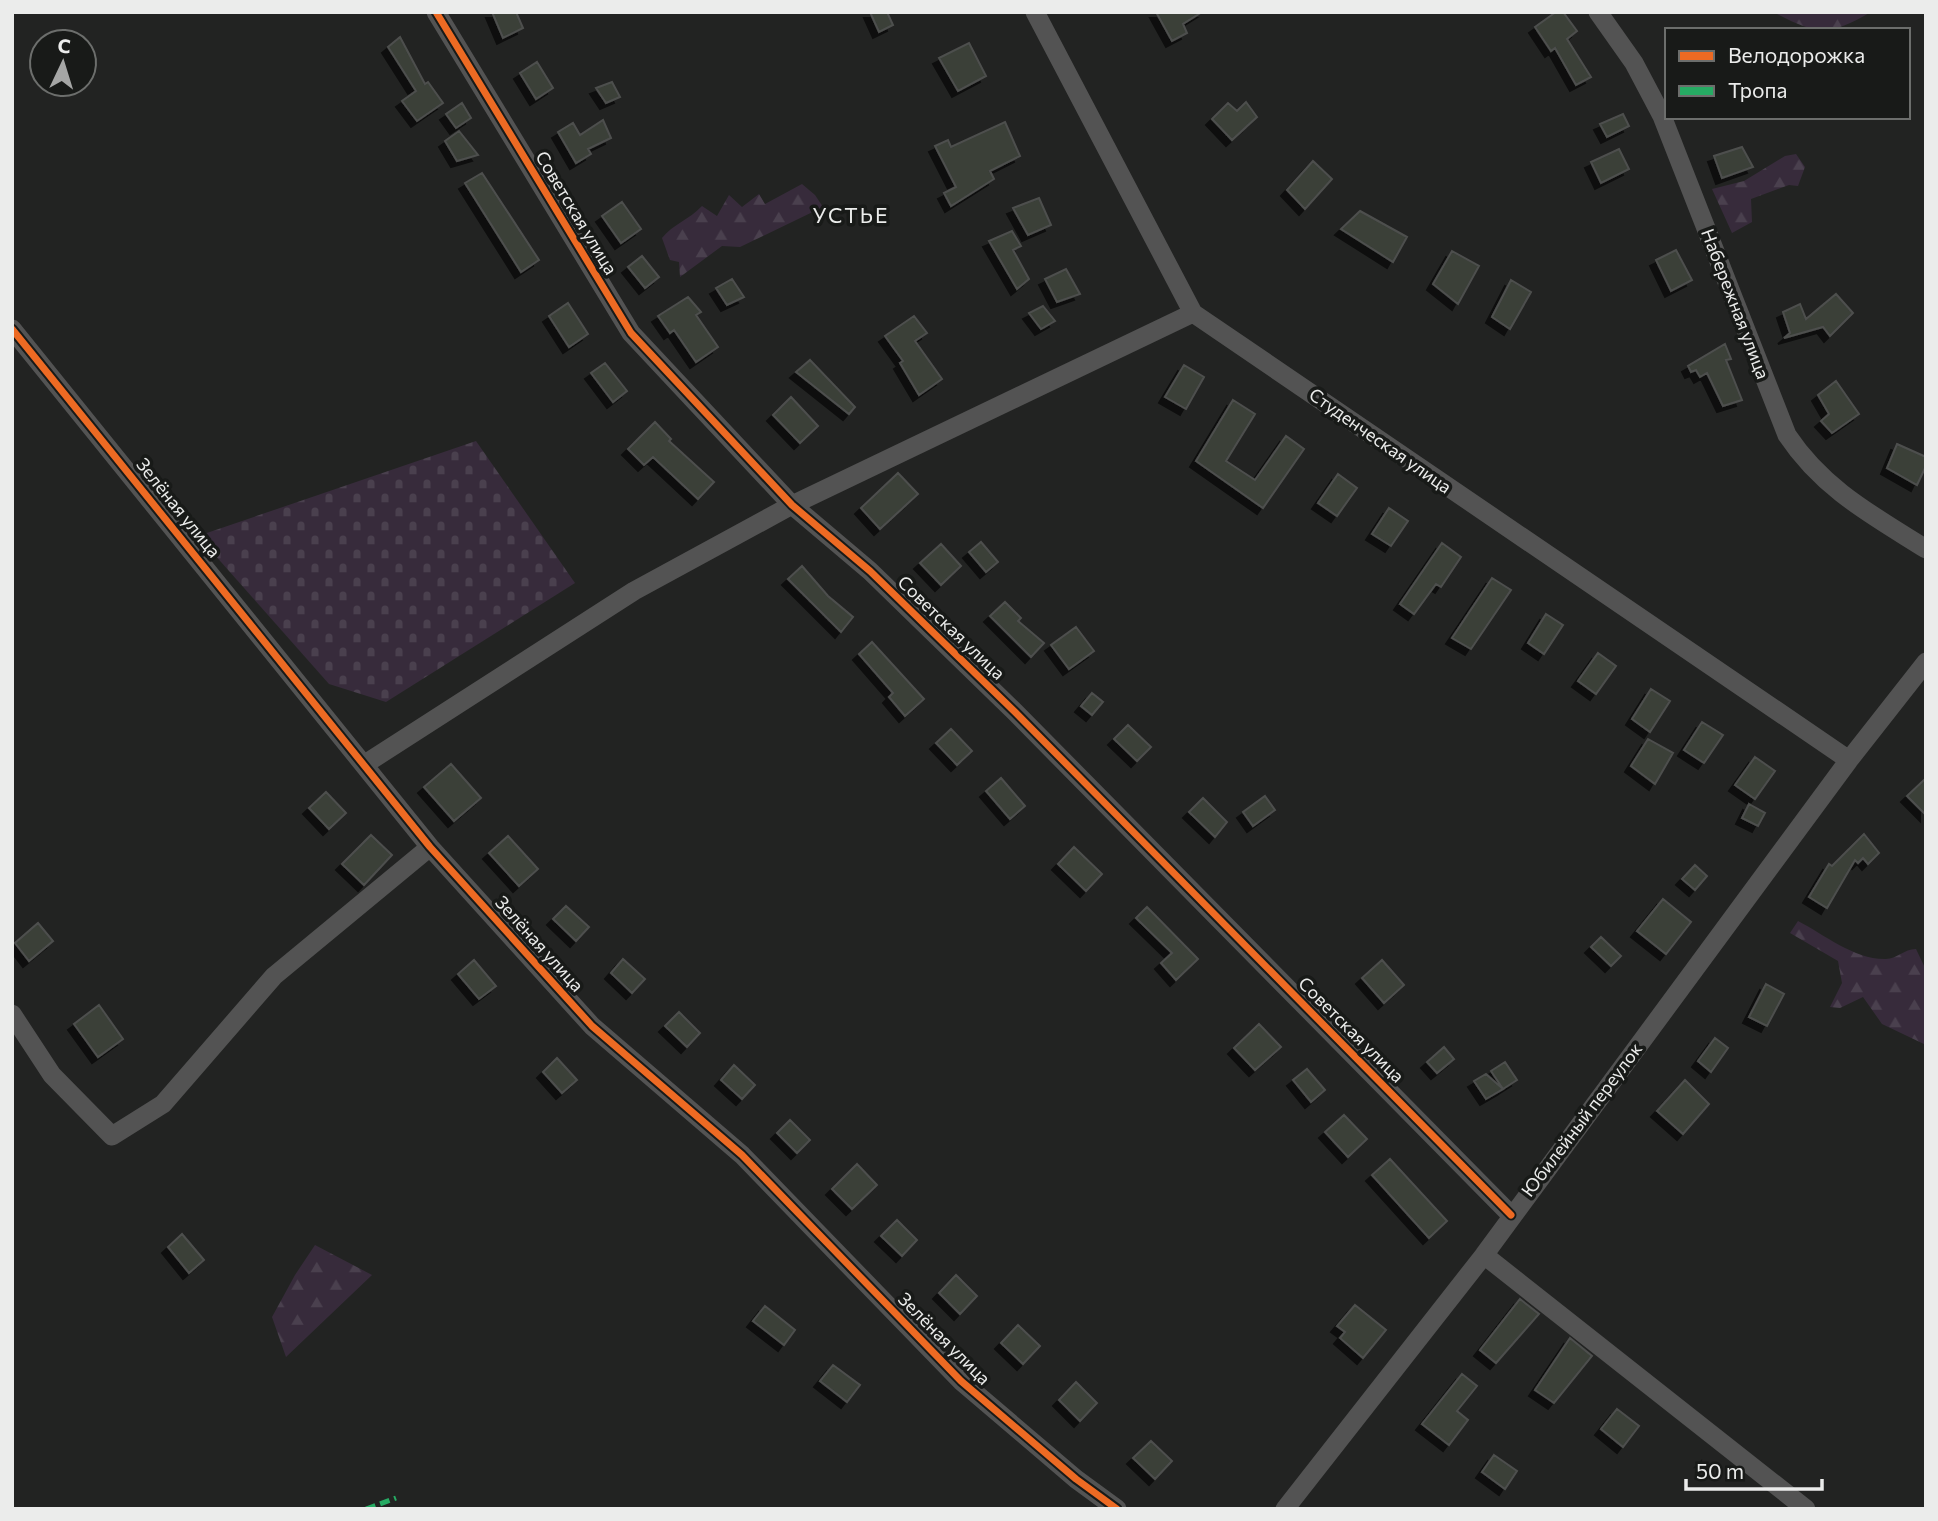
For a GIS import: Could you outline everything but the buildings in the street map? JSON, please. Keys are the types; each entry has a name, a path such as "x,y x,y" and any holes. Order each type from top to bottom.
{"street":[{"name":"Советская улица","path":"436,12 631,333 792,505 870,571 1016,712 1511,1215"},
{"name":"Студенческая улица","path":"1035,12 1193,313 1849,760"},
{"name":"Набережная улица","path":"1598,12 1634,62 1661,116 1787,435 1806,464 1840,495 1926,550"},
{"path":"365,764 634,592 792,505 1193,313"},
{"name":"Зелёная улица","path":"12,329 430,847 592,1026 741,1155 961,1381 1076,1479 1117,1509"},
{"name":"Юбилейный переулок","path":"1285,1509 1484,1255 1849,760 1926,663"},
{"path":"12,1014 52,1075 112,1136 163,1104 274,976 430,847"},
{"path":"1484,1255 1806,1509"}],"green space":[{"path":"1773,12 1871,12 1837,28 1809,28"},
{"path":"1796,154 1805,167 1798,186 1789,185 1751,199 1752,222 1732,233 1712,189 1744,181 1785,156"},
{"path":"802,184 815,195 823,207 740,247 722,246 680,277 679,262 670,260 662,238 671,229 702,206 717,216 729,195 742,207 759,194 765,204"},
{"path":"476,441 575,583 386,702 329,684 198,536"},
{"path":"1798,921 1840,946 1874,958 1890,959 1916,949 1926,970 1926,1045 1882,1024 1863,997 1840,1008 1830,1007 1842,983 1838,961 1790,933"},
{"path":"315,1245 372,1275 286,1357 272,1317"}],"marked path":[{"path":"366,1509 396,1498"}],"cycle path":[{"path":"436,12 631,333 792,505 870,571 1015,712 1511,1215"},
{"path":"12,329 430,847 592,1026 742,1155 961,1381 1076,1479 1117,1509"}],"district":[{"name":"УСТЬЕ","path":"851,216"}]}
